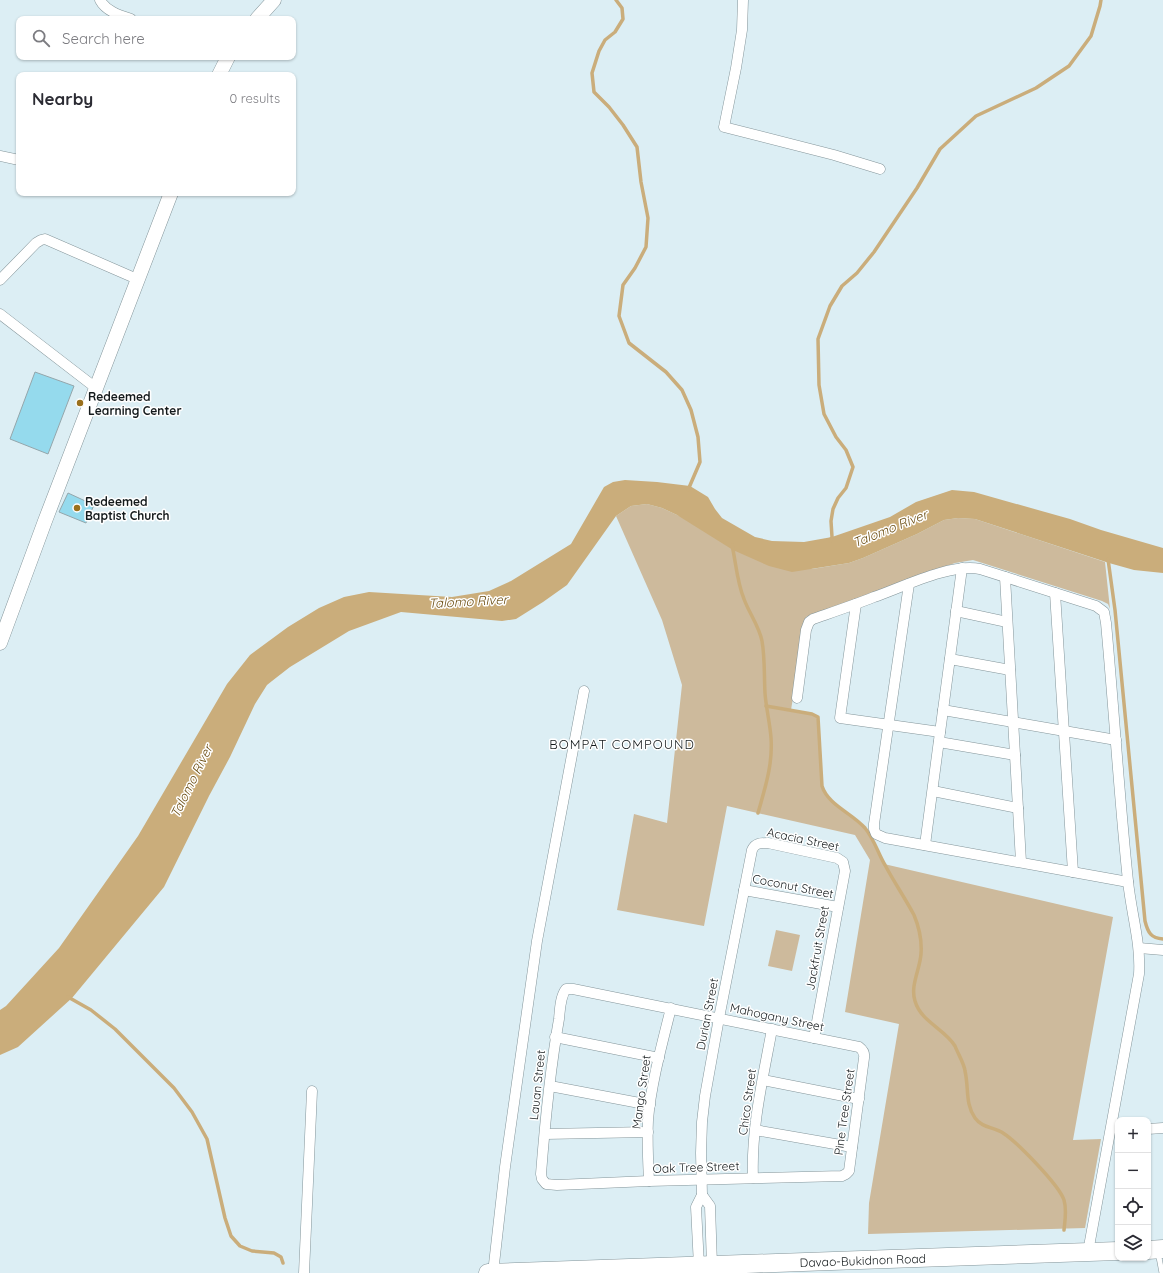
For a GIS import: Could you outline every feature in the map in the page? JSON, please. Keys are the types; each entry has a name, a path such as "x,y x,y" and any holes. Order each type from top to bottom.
{"highway":[{"name":"Davao-Bukidnon Road","path":"488,1273 706,1265 768,1268 1115,1251"}],"street":[{"path":"100,0 106,8 122,16"},
{"path":"260,16 274,0"},
{"path":"743,0 742,30 724,127 834,155 880,169"},
{"path":"0,156 16,159"},
{"path":"0,643 170,196"},
{"path":"0,280 36,243 41,240 45,240 137,279"},
{"path":"0,314 96,388"},
{"path":"925,845 962,568"},
{"path":"796,698 806,630 809,622 813,619 933,576 962,568 980,568 1096,606 1104,612 1128,882 1139,948 1139,974 1114,1130 1088,1252"},
{"path":"1005,577 1021,862"},
{"path":"909,584 874,829 876,834 925,845 1128,882"},
{"path":"1055,593 1072,872"},
{"path":"856,604 840,718 888,724 1015,755"},
{"path":"956,612 1007,622"},
{"path":"950,659 1010,670"},
{"path":"493,1273 505,1167 537,941 584,691"},
{"path":"943,710 1116,740"},
{"path":"932,791 1018,808"},
{"name":"Acacia Street","path":"758,843 837,858 843,862"},
{"name":"Durian Street","path":"706,1265 696,1207 702,1195 702,1122 705,1096 752,850 758,843"},
{"name":"Jackfruit Street","path":"814,1038 844,871 843,862"},
{"name":"Coconut Street","path":"744,890 838,907"},
{"path":"1139,948 1163,950"},
{"name":"Mahogany Street","path":"566,989 573,989 671,1008 859,1047 864,1052"},
{"name":"Lauan Street","path":"546,1184 542,1179 541,1174 544,1134 555,1037 562,996 566,989"},
{"name":"Mango Street","path":"650,1181 648,1132 650,1105 671,1008"},
{"name":"Chico Street","path":"753,1178 755,1130 772,1029"},
{"path":"555,1037 659,1058"},
{"name":"Pine Tree Street","path":"846,1174 850,1168 864,1052"},
{"path":"763,1080 859,1099"},
{"path":"550,1086 650,1105"},
{"path":"304,1273 312,1091"},
{"path":"1151,1128 1162,1125"},
{"path":"755,1130 852,1147"},
{"path":"544,1134 648,1132"},
{"name":"Oak Tree Street","path":"546,1184 557,1185 702,1179 842,1176 846,1174"}],"lane":[{"path":"1156,1250 1162,1273"}],"shaded area":[{"path":"647,504 662,508 812,569 849,563 917,534 944,520 958,518 975,519 1105,562 1110,609 1108,604 1102,601 973,560 955,563 806,617 791,710 812,714 818,717 822,786 825,793 835,804 859,823 867,832 884,864 1113,917 1073,1140 1101,1139 1085,1228 868,1234 869,1203 899,1024 845,1012 870,860 855,835 727,806 704,926 617,910 634,814 667,823 682,685 662,620 616,516 631,506"},
{"path":"776,930 800,935 792,971 768,966"}],"water":[{"name":"Talomo River","path":"625,480 690,486 708,497 722,518 755,537 772,541 804,542 832,537 890,517 916,502 952,490 974,492 1070,519 1101,530 1163,548 1163,573 1134,570 975,519 958,518 944,520 917,534 849,563 792,572 769,566 733,550 677,515 662,508 647,504 631,506 616,516 567,585 516,619 502,621 401,612 349,631 290,667 267,685 255,704 230,757 164,887 72,998 18,1047 0,1055 0,1010 6,1006 59,948 138,836 227,684 250,655 288,627 319,608 344,597 369,592 452,597 489,591 511,581 571,544 604,487 613,482"}],"building":[{"path":"35,372 74,386 48,454 10,439"},
{"name":"Redeemed Baptist Church","path":"68,493 94,505 86,523 59,512"}],"waterway":[{"path":"616,0 622,8 623,19 615,32 605,40 599,51 592,73 594,92 609,107 637,147 641,182 648,218 646,247 635,268 623,285 619,316 629,343 666,372 682,390 691,410 698,437 700,462 688,490"},
{"path":"830,541 832,537 831,521 833,509 838,498 846,488 853,467 846,450 836,437 824,414 819,385 818,339 830,306 842,286 857,273 874,252 917,188 940,149 976,116 1036,88 1069,66 1091,36 1101,0"},
{"path":"732,545 742,593 761,635 764,654 765,693 770,732 771,757 768,776 758,813"},
{"path":"1108,559 1115,610 1145,921 1147,929 1151,934 1163,939"},
{"path":"766,706 812,714 818,717 822,786 825,793 835,804 860,823 868,832 916,920 921,944 920,960 914,989 915,1001 918,1008 922,1014 951,1040 955,1046 964,1068 968,1101 975,1118 981,1124 1000,1131 1009,1138 1037,1164 1061,1193 1064,1200 1066,1215 1064,1230"},
{"path":"68,997 91,1010 115,1029 174,1088 192,1112 207,1139 225,1218 231,1236 240,1246 252,1251 274,1253 281,1257 283,1263"}],"place":[{"name":"Redeemed Learning Center","path":"80,403"},
{"name":"Redeemed Baptist Church","path":"77,508"}],"district":[{"name":"BOMPAT COMPOUND","path":"622,744"}]}
